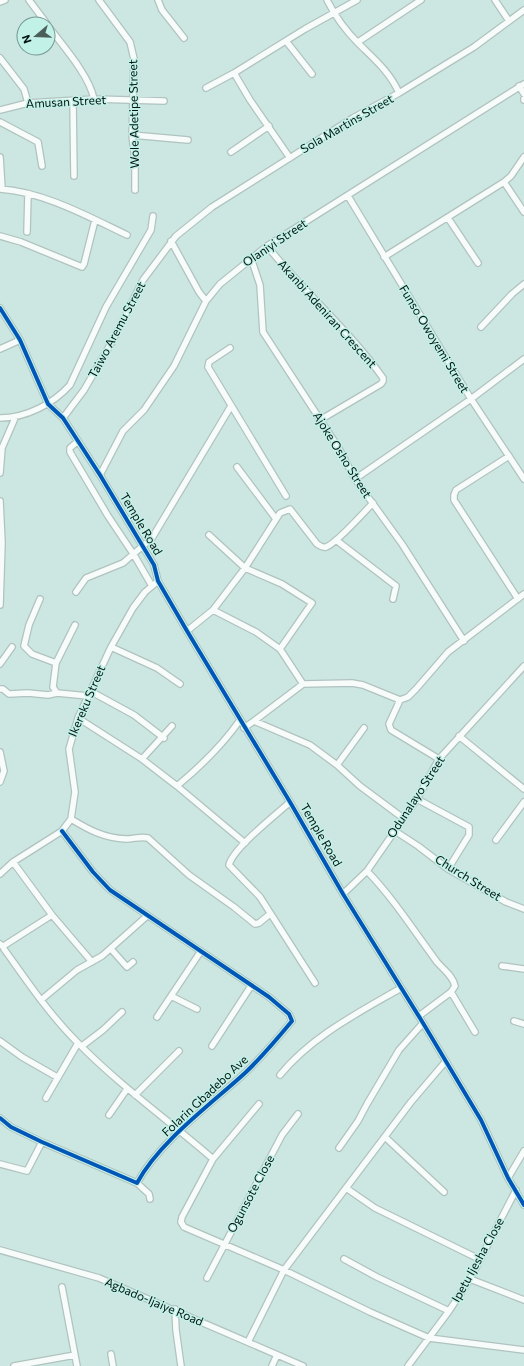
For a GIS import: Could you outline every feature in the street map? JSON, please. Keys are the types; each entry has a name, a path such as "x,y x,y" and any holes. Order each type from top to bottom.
{"street":[{"path":"0,2 6,0"},
{"path":"29,0 41,16"},
{"name":"Wole Adetipe Street","path":"99,0 130,42 134,59 132,136 135,160 135,190"},
{"path":"158,0 162,10 184,38"},
{"path":"326,0 334,13 358,42 381,64 399,93"},
{"path":"206,88 234,73 305,29 358,0"},
{"path":"358,42 421,0"},
{"path":"495,0 509,21"},
{"name":"Sola Martins Street","path":"172,241 212,207 353,118 399,93 474,47 524,10"},
{"path":"56,37 89,85 94,100"},
{"path":"286,41 312,74"},
{"path":"0,58 24,88 28,103"},
{"path":"234,73 250,100 290,158"},
{"path":"522,85 524,94"},
{"name":"Olaniyi Street","path":"100,475 123,431 144,410 174,366 206,301 220,284 267,246 522,85"},
{"name":"Amusan Street","path":"0,110 28,103 94,100 164,101"},
{"path":"73,101 74,176"},
{"path":"0,122 38,142 42,166"},
{"path":"231,152 269,126"},
{"path":"132,136 188,140"},
{"path":"0,157 1,189 28,194 67,208 126,235"},
{"path":"384,257 504,182 511,176 524,157"},
{"path":"504,182 524,212"},
{"path":"27,232 28,194"},
{"name":"Funso Owoyemi Street","path":"348,196 471,399 524,479"},
{"path":"0,418 15,418 49,406 61,396 70,385 106,307 151,230 153,216"},
{"path":"448,218 478,263"},
{"path":"0,236 21,242 82,267 95,220"},
{"path":"172,241 199,292 206,301"},
{"name":"Taiwo Aremu Street","path":"62,417 91,378 113,340 143,280 172,241"},
{"name":"Akanbi Adeniran Crescent","path":"267,246 288,272 364,352 383,378 381,384 320,420"},
{"name":"Ajoke Osho Street","path":"251,258 260,285 263,332 320,420 355,479 402,544 464,641"},
{"path":"481,328 512,294 524,284"},
{"path":"0,308 20,340 49,406"},
{"path":"0,350 20,340"},
{"path":"230,348 208,364 211,374 286,496"},
{"path":"355,479 471,399 524,359"},
{"name":"Temple Road","path":"49,406 62,417 78,441 154,565 158,581 187,631 211,668 244,728 290,802 343,894 446,1061 480,1120 508,1178 524,1205"},
{"path":"76,592 86,578 123,563 152,538 231,406"},
{"path":"0,473 2,448 15,418"},
{"path":"78,441 70,448 70,452 152,586"},
{"path":"509,456 456,490 454,500 518,599"},
{"path":"237,467 276,519"},
{"path":"0,501 0,605"},
{"path":"187,631 213,610 245,568 280,513 290,510 321,547 326,547 336,540 372,503"},
{"path":"209,535 245,568 282,584 312,603 280,649"},
{"path":"336,540 396,586 393,599"},
{"name":"Ikereku Street","path":"0,874 14,862 62,831 71,819 75,792 69,749 78,718 111,647 133,608 158,581"},
{"path":"244,728 303,684 352,683 363,685 400,700 408,697 448,652 524,594"},
{"path":"40,599 29,626 24,646 32,654 56,663"},
{"path":"213,610 256,632 280,649 303,684"},
{"path":"57,693 53,687 56,663 75,625"},
{"path":"0,664 12,647"},
{"path":"111,647 157,668 180,684"},
{"name":"Odunalayo Street","path":"343,894 367,871 417,799 439,759 524,666"},
{"path":"0,689 3,689 9,694 28,693 48,695 57,693 89,693 134,715 164,738"},
{"path":"400,700 389,724 391,730 439,759"},
{"path":"78,718 142,760 177,786 245,843"},
{"path":"177,786 201,767 225,740 240,720"},
{"path":"254,721 310,745 337,765 360,786 403,818"},
{"path":"142,760 164,738 172,726"},
{"path":"337,765 364,728"},
{"path":"459,736 524,789"},
{"path":"0,752 4,772 0,782"},
{"path":"417,799 468,827 469,835 448,869"},
{"path":"290,802 245,843 229,865 260,898 315,983"},
{"path":"496,840 524,802"},
{"path":"71,819 101,836 118,838 148,838 189,875 234,907 254,924 259,923 270,914"},
{"path":"62,831 93,872 110,890 251,986 212,1046"},
{"name":"Church Street","path":"395,831 418,846 448,869 506,902 524,909"},
{"path":"14,862 52,915 92,962"},
{"path":"367,871 386,890 438,963 454,980 455,986 451,992 419,1016"},
{"path":"52,915 3,946 41,1000 80,1044 127,1089 181,1131 213,1159"},
{"path":"41,1000 77,970 110,950 147,916"},
{"path":"110,950 127,967 133,962"},
{"path":"157,1017 201,951"},
{"path":"502,966 524,969"},
{"name":"Folarin Gbadebo Ave","path":"137,1183 174,1136 255,1063 292,1021 292,1018 268,997 251,986"},
{"path":"280,1075 290,1063 316,1039 401,988"},
{"path":"451,992 475,1032"},
{"path":"171,996 197,1009"},
{"path":"46,1098 57,1077 80,1044 102,1030 122,1012"},
{"path":"514,1021 524,1024"},
{"path":"339,1148 358,1121 366,1104 399,1050 423,1023"},
{"path":"0,1041 22,1057 57,1077"},
{"path":"135,1095 179,1051"},
{"path":"248,1342 284,1270 320,1219 346,1188 411,1102 446,1061"},
{"path":"109,1115 127,1089"},
{"path":"259,1104 213,1159 185,1211 181,1222 184,1227 284,1270 370,1312 429,1338 524,1350"},
{"name":"Ogunsote Close","path":"207,1278 282,1135 298,1114"},
{"path":"0,1118 11,1127 42,1142 137,1183 149,1194 150,1199"},
{"path":"385,1137 444,1192"},
{"path":"0,1164 27,1171 42,1142"},
{"path":"508,1178 524,1152"},
{"path":"346,1188 375,1208 479,1259"},
{"name":"Ipetu Ijesha Close","path":"408,1366 449,1311 470,1279 516,1190"},
{"name":"Agbado-Ijaiye Road","path":"0,1250 99,1278 175,1309 303,1366"},
{"path":"344,1259 377,1277 449,1311"},
{"path":"470,1279 524,1300"},
{"path":"62,1287 77,1366"},
{"path":"175,1309 176,1330 181,1366"},
{"path":"111,1354 113,1366"},
{"path":"14,1366 74,1355"},
{"path":"272,1366 277,1355"}],"cycle path":[{"path":"0,308 20,340 48,404 63,418 100,475 154,565 158,581 187,631 290,802 343,894 481,1120 508,1178 524,1205"},
{"path":"0,1118 11,1127 42,1142 137,1183 158,1153 186,1125 251,1067 292,1021 289,1014 269,997 110,890 93,872 62,831"}]}
